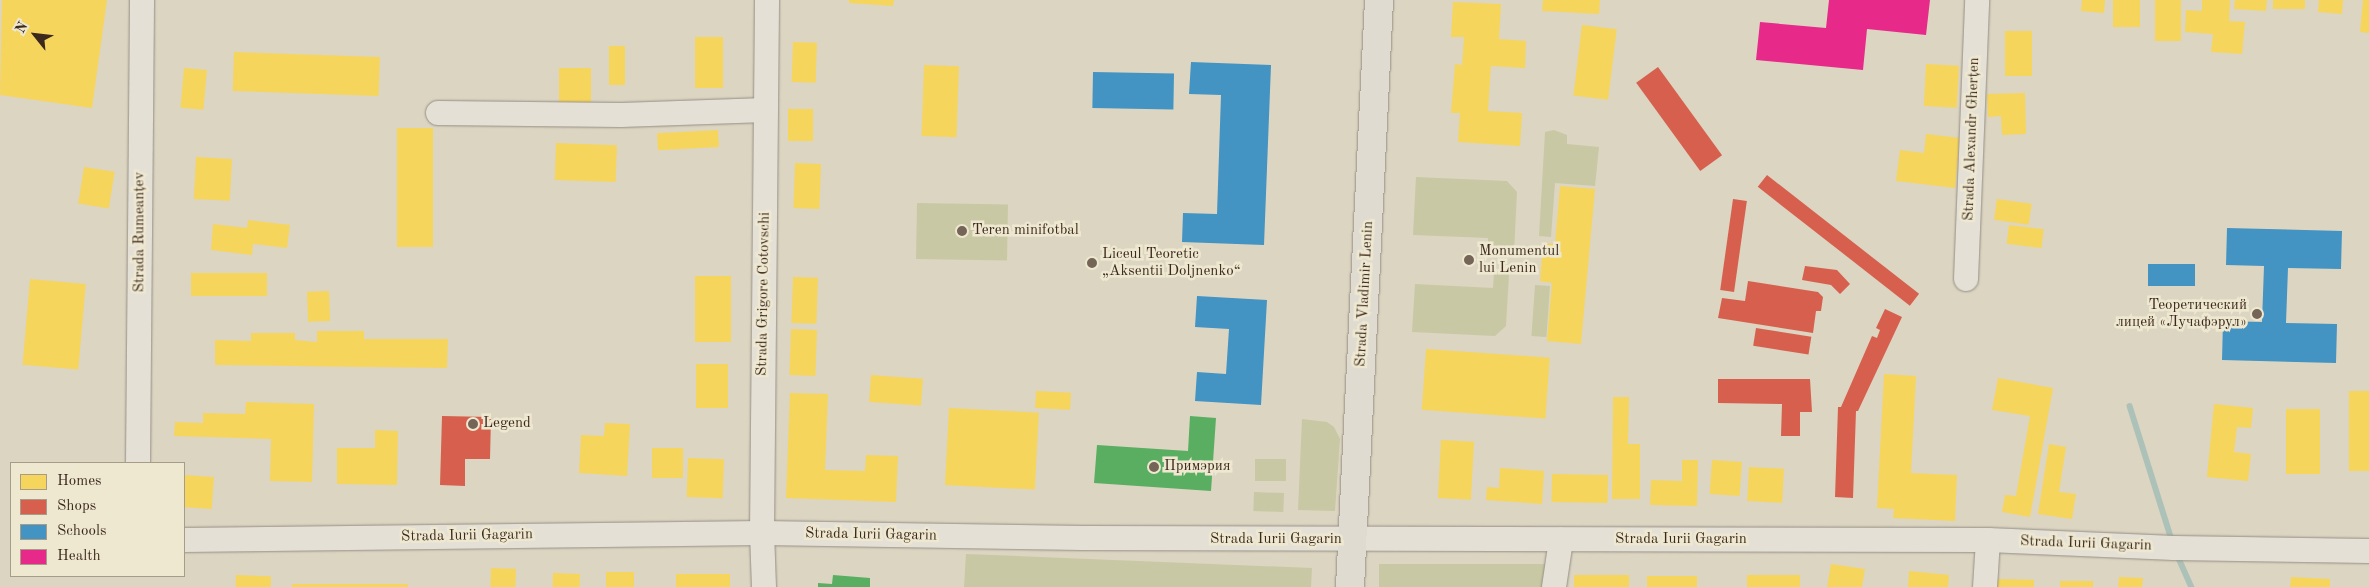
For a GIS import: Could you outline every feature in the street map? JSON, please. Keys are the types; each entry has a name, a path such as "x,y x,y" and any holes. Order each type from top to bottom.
{"main road":[{"name":"Strada Vladimir Lenin","path":"1350,587 1379,0"}],"street":[{"name":"Strada Rumeanțev","path":"138,462 142,0"},
{"name":"Strada Grigore Cotovschi","path":"764,587 762,532 767,0"},
{"name":"Strada Alexandr Gherțen","path":"1966,279 1977,0"},
{"path":"438,113 621,114 766,110"},
{"name":"Strada Iurii Gagarin","path":"185,540 762,532 1353,540 1988,540 2174,548 2369,551"},
{"path":"1554,587 1561,540"},
{"path":"1985,587 1988,540"}],"green space":[{"path":"1554,130 1567,135 1567,144 1599,147 1595,186 1555,183 1551,237 1539,236 1545,132"},
{"path":"1416,177 1507,181 1517,192 1514,252 1488,251 1488,238 1413,235"},
{"name":"Teren minifotbal","path":"917,203 1008,205 1007,261 916,259"},
{"path":"1494,273 1509,274 1506,326 1495,336 1412,332 1415,284 1493,288"},
{"path":"1535,285 1550,286 1546,337 1531,336"},
{"path":"1302,419 1327,422 1334,427 1340,439 1335,511 1298,510"},
{"path":"1255,459 1286,459 1286,481 1255,481"},
{"path":"1254,492 1284,493 1283,512 1253,511"},
{"path":"966,554 1312,568 1311,587 964,587"},
{"path":"1379,564 1552,564 1552,587 1379,587"}],"building: Homes":[{"path":"2,0 107,0 92,108 0,95"},
{"path":"849,0 894,0 893,6 849,3"},
{"path":"1543,0 1600,0 1599,14 1542,11"},
{"path":"2082,0 2105,0 2104,13 2081,11"},
{"path":"2113,0 2140,0 2140,27 2113,27"},
{"path":"2155,0 2181,0 2181,41 2155,41"},
{"path":"2202,0 2230,0 2229,21 2245,22 2242,54 2211,52 2213,34 2185,32 2186,10 2202,11"},
{"path":"2235,0 2267,0 2266,11 2234,9"},
{"path":"2273,0 2305,0 2305,9 2273,9"},
{"path":"2319,0 2343,0 2342,14 2318,12"},
{"path":"2363,0 2369,0 2369,33 2360,32"},
{"path":"1453,2 1501,4 1499,39 1526,41 1525,68 1491,66 1488,111 1522,113 1520,146 1458,142 1460,113 1451,113 1455,64 1462,65 1464,37 1451,37"},
{"path":"1582,25 1617,29 1608,100 1573,95"},
{"path":"2005,31 2032,31 2032,76 2005,76"},
{"path":"695,37 723,37 723,88 695,88"},
{"path":"793,42 817,43 816,83 792,82"},
{"path":"609,46 625,46 625,85 609,85"},
{"path":"234,52 380,57 379,96 233,91"},
{"path":"1926,64 1959,66 1957,108 1924,106"},
{"path":"924,65 959,66 957,137 922,136"},
{"path":"184,68 207,70 203,110 181,108"},
{"path":"559,68 591,68 591,105 559,105"},
{"path":"2025,93 2026,134 2002,135 2001,116 1988,117 1987,94"},
{"path":"788,109 813,109 813,141 788,141"},
{"path":"397,128 433,128 433,247 397,247"},
{"path":"718,130 719,147 658,150 657,133"},
{"path":"1926,134 1960,138 1955,188 1896,181 1900,150 1924,153"},
{"path":"556,143 617,145 616,182 555,180"},
{"path":"196,157 232,159 230,201 194,199"},
{"path":"795,163 821,164 819,209 793,208"},
{"path":"84,167 115,172 109,208 78,204"},
{"path":"1560,186 1595,189 1581,344 1547,341 1552,283 1540,281 1543,243 1555,244"},
{"path":"1997,199 2032,204 2029,225 1994,220"},
{"path":"248,220 290,225 287,248 253,244 252,255 211,250 213,224 247,228"},
{"path":"2009,225 2044,229 2041,248 2007,244"},
{"path":"191,273 267,273 267,296 191,296"},
{"path":"695,276 731,276 731,342 695,342"},
{"path":"793,277 818,278 816,324 791,323"},
{"path":"30,279 86,284 78,370 23,365"},
{"path":"329,291 330,321 308,322 307,292"},
{"path":"791,329 817,330 815,376 789,375"},
{"path":"317,331 364,331 364,339 448,339 447,368 215,365 215,340 251,341 251,333 295,333 295,340 317,342"},
{"path":"1426,349 1550,358 1545,419 1422,410"},
{"path":"696,364 728,364 728,408 696,408"},
{"path":"1884,374 1916,376 1911,473 1957,475 1955,521 1893,518 1894,509 1877,508"},
{"path":"871,375 923,379 921,406 869,402"},
{"path":"1998,378 2053,388 2030,517 2002,512 2005,495 2016,496 2030,416 1992,410"},
{"path":"1036,391 1071,393 1070,410 1035,408"},
{"path":"2349,391 2369,391 2369,471 2349,471"},
{"path":"790,393 828,394 825,470 865,471 866,455 898,456 896,502 786,498"},
{"path":"1613,397 1629,397 1628,444 1640,444 1640,499 1612,499"},
{"path":"246,402 314,404 312,482 270,481 271,439 174,436 175,422 203,423 203,413 245,414"},
{"path":"2214,404 2253,408 2251,428 2237,427 2234,452 2251,454 2248,481 2207,477"},
{"path":"949,408 1039,413 1035,490 945,485"},
{"path":"2286,409 2320,409 2320,474 2286,474"},
{"path":"605,423 630,424 627,476 579,473 581,435 604,436"},
{"path":"375,430 398,431 397,485 337,484 337,448 375,448"},
{"path":"1441,440 1474,442 1471,500 1438,498"},
{"path":"2049,444 2066,447 2059,492 2076,494 2072,519 2038,514"},
{"path":"652,448 683,448 683,478 652,478"},
{"path":"688,458 724,459 723,498 687,497"},
{"path":"1682,460 1698,460 1697,506 1650,505 1651,480 1682,481"},
{"path":"1712,460 1742,462 1740,496 1710,494"},
{"path":"1749,467 1784,469 1782,503 1747,501"},
{"path":"1500,468 1544,471 1542,504 1486,500 1487,487 1499,488"},
{"path":"1552,474 1608,475 1608,503 1552,502"},
{"path":"185,475 214,477 212,509 185,507"},
{"path":"1831,564 1865,569 1862,587 1827,587"},
{"path":"491,568 516,569 515,587 490,587"},
{"path":"1909,571 1949,575 1948,587 1908,587"},
{"path":"606,572 634,572 634,587 606,587"},
{"path":"553,573 580,574 580,587 553,587"},
{"path":"676,574 730,574 730,587 676,587"},
{"path":"236,575 271,576 271,587 236,587"},
{"path":"1574,575 1629,575 1629,587 1574,587"},
{"path":"1747,575 1800,575 1800,587 1747,587"},
{"path":"1647,576 1697,576 1697,587 1647,587"},
{"path":"2119,577 2143,578 2142,587 2118,587"},
{"path":"2291,577 2330,579 2330,587 2290,587"},
{"path":"1995,579 2034,580 2034,587 1995,587"},
{"path":"2060,581 2093,581 2093,587 2060,587"},
{"path":"292,584 408,584 408,587 292,587"}],"building: Shops":[{"path":"1658,67 1722,155 1700,171 1636,83"},
{"path":"1767,175 1919,294 1910,306 1758,187"},
{"path":"1733,199 1747,201 1734,292 1720,290"},
{"path":"1805,266 1837,270 1850,284 1840,294 1831,285 1802,280"},
{"path":"1748,281 1818,292 1823,297 1821,311 1816,311 1813,333 1718,318 1722,298 1745,301"},
{"path":"1885,309 1902,317 1858,411 1856,411 1853,498 1835,497 1838,407 1841,407 1872,336 1877,338 1880,330 1876,328"},
{"path":"1756,328 1811,337 1808,355 1753,346"},
{"path":"1718,379 1810,379 1812,412 1800,412 1800,436 1781,436 1782,404 1718,403"},
{"path":"442,416 491,417 490,459 465,459 465,486 440,485"}],"building: Schools":[{"path":"1191,62 1271,65 1264,245 1182,242 1183,213 1217,214 1221,95 1189,94"},
{"path":"1093,72 1174,73 1173,109 1092,108"},
{"path":"2227,228 2342,231 2341,269 2288,268 2286,323 2337,324 2336,363 2222,360 2223,321 2262,322 2264,266 2226,265"},
{"path":"2148,264 2195,264 2195,286 2148,286"},
{"path":"1197,296 1267,300 1261,405 1195,401 1197,372 1226,374 1229,329 1195,327"}],"building: Health":[{"path":"1829,0 1930,0 1926,35 1867,29 1863,70 1756,60 1760,22 1826,28"}],"building: Public":[{"name":"Примэрия","path":"1190,416 1216,418 1211,491 1094,483 1097,445 1188,451"},
{"path":"833,575 870,578 870,587 818,587 818,583 832,584"}],"waterway":[{"path":"2130,406 2173,543"},
{"path":"2177,554 2192,587"}],"place":[{"name":"Teren minifotbal","path":"962,231"},
{"name":"Monumentul lui Lenin","path":"1469,260"},
{"name":"Liceul Teoretic „Aksentii Doljnenko“","path":"1092,263"},
{"name":"Теоретический лицей «Лучафэрул»","path":"2257,314"},
{"name":"Legend","path":"473,424"},
{"name":"Примэрия","path":"1154,467"}]}
